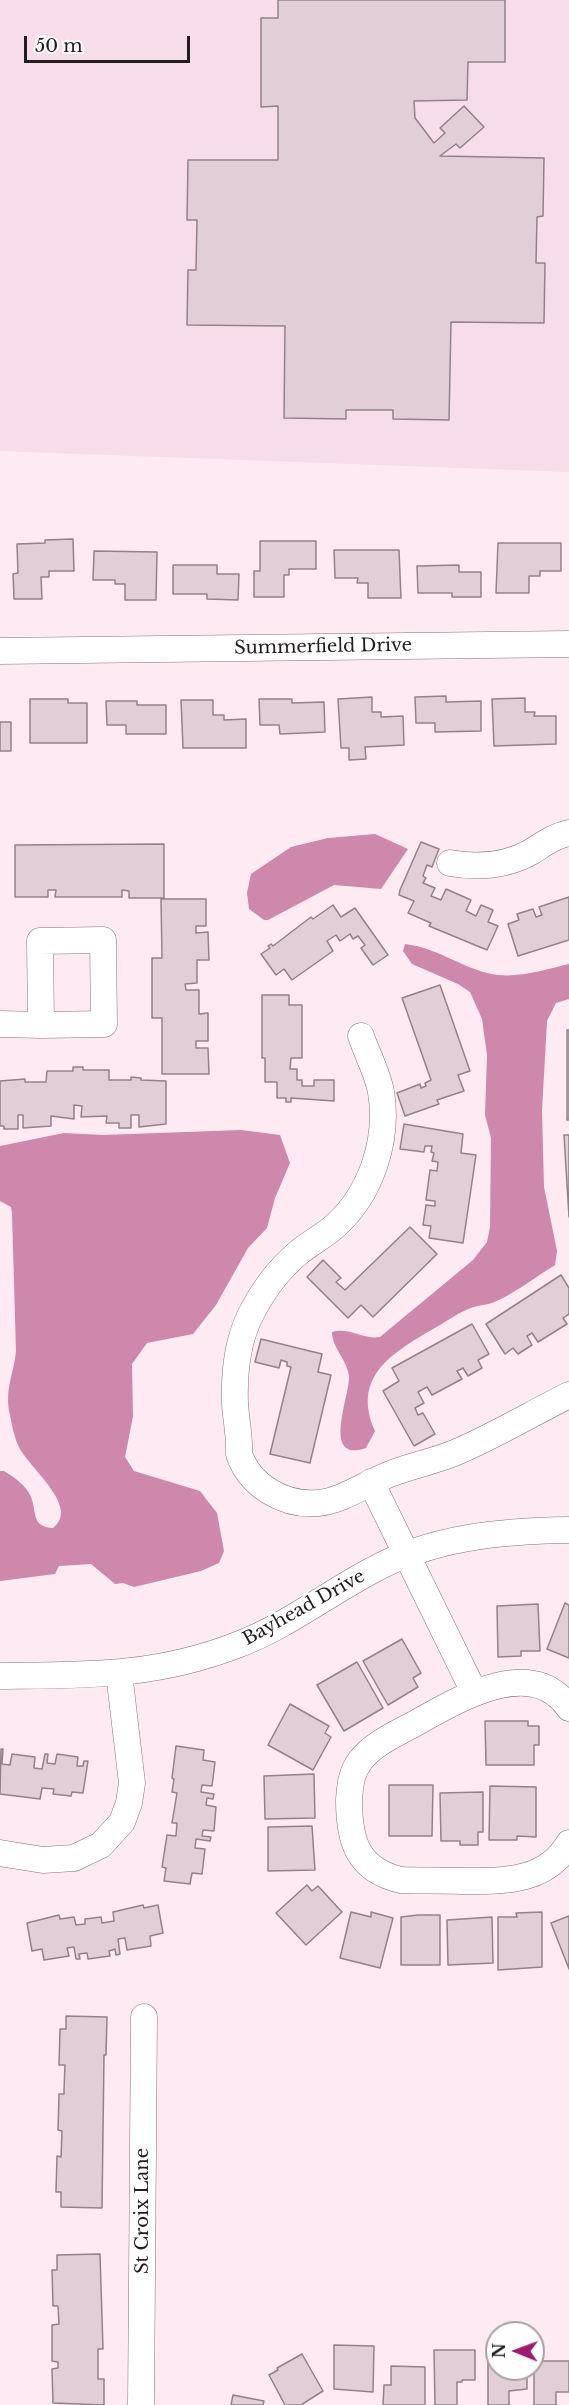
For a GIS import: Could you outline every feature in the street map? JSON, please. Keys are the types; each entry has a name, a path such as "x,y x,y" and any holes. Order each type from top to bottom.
{"street":[{"name":"Summerfield Drive","path":"0,651 569,644"},
{"path":"450,863 474,866 500,864 516,859 553,838 569,833"},
{"path":"0,1024 41,1025"},
{"path":"361,1036 381,1092 381,1135 372,1175 350,1210 336,1225 299,1252 276,1275 249,1320 242,1339 236,1370 235,1402 239,1454 242,1464 255,1482 265,1489 289,1500 317,1503 334,1499 371,1482 461,1450 569,1395"},
{"path":"371,1482 474,1692"},
{"name":"Bayhead Drive","path":"0,1676 119,1673 171,1666 268,1632 372,1570 406,1556 458,1540 489,1534 569,1530"},
{"path":"0,1853 43,1860 74,1858 101,1845 122,1822 129,1803 132,1783 119,1673"},
{"path":"569,1708 556,1695 540,1686 530,1684 504,1685 474,1692 369,1750 360,1760 352,1777 349,1821 352,1839 361,1856 374,1869 401,1880 500,1881 522,1878 550,1864 569,1843"},
{"name":"St Croix Lane","path":"141,2405 144,2017"}],"shaded area":[{"path":"0,0 569,0 569,472 0,451"},
{"path":"375,834 408,849 381,889 334,885 268,920 264,920 249,909 247,893 251,874 291,847 328,838"},
{"path":"405,944 427,949 476,970 497,975 528,973 569,964 569,999 556,1003 547,1021 542,1111 544,1187 557,1251 555,1265 524,1286 490,1304 474,1307 458,1314 403,1347 390,1358 372,1381 368,1396 369,1412 375,1431 366,1448 352,1450 344,1446 341,1437 348,1370 334,1343 332,1332 344,1331 368,1337 380,1337 473,1260 487,1242 490,1227 491,1138 485,1115 487,1055 482,1019 470,992 458,984 412,964 403,951"},
{"path":"241,1130 280,1135 290,1163 275,1198 267,1228 248,1248 216,1305 193,1334 147,1343 132,1364 133,1416 125,1457 134,1471 200,1491 217,1513 224,1551 219,1563 201,1571 134,1587 123,1583 115,1584 91,1564 59,1566 55,1574 0,1581 0,1471 12,1476 26,1489 31,1497 36,1518 41,1525 53,1528 60,1519 61,1509 50,1487 19,1447 8,1406 16,1351 12,1214 11,1207 0,1201 0,1146 64,1133 103,1135"}],"building":[{"path":"278,0 505,0 505,62 468,62 467,100 414,101 415,118 434,143 445,133 440,128 464,106 484,127 460,148 456,144 440,156 544,158 543,216 537,217 536,263 545,263 544,323 451,322 449,420 393,419 393,410 346,410 346,419 284,418 285,326 187,325 188,270 196,270 197,220 187,220 188,160 278,160 278,106 261,107 261,18 278,18"},
{"path":"73,539 74,571 49,571 49,577 41,577 42,599 14,599 13,574 18,573 17,544"},
{"path":"260,541 316,541 316,569 289,569 289,575 284,575 284,597 254,597 254,571 260,571"},
{"path":"498,543 561,543 561,571 540,571 540,576 529,576 529,593 496,593"},
{"path":"334,550 399,550 401,598 368,598 368,583 357,583 358,578 335,578"},
{"path":"94,551 157,552 156,600 125,600 125,584 115,584 115,580 93,580"},
{"path":"173,565 217,565 217,574 239,574 238,600 207,599 207,594 173,594"},
{"path":"459,565 459,572 481,572 481,597 452,597 452,593 418,593 417,566"},
{"path":"446,696 446,702 481,701 481,731 435,732 435,723 416,723 415,697"},
{"path":"372,697 372,712 381,712 381,717 403,716 404,745 365,747 366,759 349,760 349,748 341,748 338,699"},
{"path":"525,698 525,712 535,712 534,716 556,716 556,744 494,746 492,699"},
{"path":"30,699 68,699 68,703 87,703 87,743 30,743"},
{"path":"259,699 292,699 292,703 324,702 325,732 280,734 279,725 260,725"},
{"path":"181,700 213,700 213,715 224,715 224,720 246,719 246,748 183,748"},
{"path":"106,701 137,701 137,705 166,705 166,734 126,734 126,725 107,725"},
{"path":"0,722 11,722 11,751 0,751"},
{"path":"421,842 439,849 432,867 427,865 423,876 426,878 423,883 435,888 431,896 441,900 446,889 471,900 466,911 476,916 481,905 493,910 488,922 498,926 487,950 429,926 431,923 408,913 414,901 399,895"},
{"path":"164,844 164,898 129,898 129,891 122,890 122,897 55,897 56,890 48,890 48,897 15,897 15,845"},
{"path":"569,897 569,940 518,956 508,924 519,920 517,914 533,909 536,917 542,915 539,907"},
{"path":"161,899 206,899 206,926 196,926 196,933 208,932 209,960 197,960 197,983 185,984 186,990 199,990 199,1014 208,1013 208,1041 196,1041 196,1048 208,1048 209,1074 162,1074 162,1018 152,1018 152,958 162,958"},
{"path":"333,905 341,917 355,908 388,955 373,965 361,948 365,945 358,936 353,939 350,934 340,941 336,935 327,941 333,951 292,980 284,969 276,975 261,954 270,948 268,946 271,944 273,946 311,917 313,919"},
{"path":"440,985 470,1071 458,1075 464,1091 437,1100 439,1104 405,1116 397,1093 420,1084 421,1088 431,1080 402,998"},
{"path":"262,995 289,995 289,1005 302,1005 302,1058 291,1058 290,1069 297,1069 297,1080 302,1080 302,1086 314,1086 314,1080 334,1080 334,1101 291,1098 291,1102 286,1102 286,1098 277,1098 277,1082 265,1082 265,1058 262,1058"},
{"path":"567,1030 569,1030 569,1120 567,1120"},
{"path":"73,1067 83,1067 83,1070 109,1070 109,1080 131,1080 131,1077 141,1078 141,1080 166,1081 166,1124 139,1127 139,1115 131,1115 131,1128 119,1128 119,1123 106,1123 107,1116 81,1117 82,1106 74,1105 74,1119 51,1116 51,1126 23,1128 23,1115 18,1115 18,1129 4,1129 4,1126 0,1126 0,1081 25,1079 25,1082 46,1082 47,1071 73,1071"},
{"path":"404,1124 463,1134 461,1153 476,1155 463,1243 429,1238 431,1226 423,1225 426,1205 435,1206 435,1201 426,1200 430,1170 437,1171 438,1162 432,1161 434,1153 431,1152 432,1146 425,1146 424,1152 400,1149"},
{"path":"564,1135 569,1135 569,1217"},
{"path":"410,1227 437,1254 373,1317 361,1305 348,1318 307,1277 323,1260 341,1278 336,1282 345,1290"},
{"path":"561,1275 569,1288 569,1314 563,1318 567,1324 538,1342 532,1333 527,1336 532,1345 518,1354 513,1348 505,1354 486,1324"},
{"path":"472,1324 489,1354 478,1360 482,1368 468,1376 463,1368 457,1371 462,1379 432,1395 427,1387 418,1392 424,1403 415,1408 418,1415 423,1413 435,1434 414,1446 383,1391 399,1381 392,1368"},
{"path":"261,1339 322,1354 318,1372 331,1375 310,1463 270,1454 291,1367 287,1366 287,1362 281,1360 279,1368 255,1362"},
{"path":"565,1603 569,1605 569,1658 547,1649"},
{"path":"538,1604 540,1651 521,1651 521,1656 498,1657 497,1606"},
{"path":"402,1639 421,1673 413,1678 418,1687 388,1705 363,1661"},
{"path":"357,1662 383,1708 344,1731 317,1685"},
{"path":"290,1704 329,1726 325,1733 331,1737 313,1770 268,1745"},
{"path":"485,1721 528,1721 528,1726 539,1726 539,1745 534,1745 534,1765 486,1765"},
{"path":"176,1746 204,1750 203,1760 215,1762 212,1786 202,1785 201,1792 214,1794 213,1799 207,1798 206,1805 216,1807 214,1831 203,1830 202,1836 211,1837 210,1841 196,1839 195,1848 205,1849 202,1874 192,1873 190,1884 164,1881 166,1868 162,1867 167,1835 176,1836 177,1823 172,1823 177,1793 172,1792 174,1779 172,1778"},
{"path":"1,1749 3,1749 2,1764 10,1765 12,1754 35,1757 34,1768 42,1769 45,1754 48,1754 47,1763 55,1764 57,1754 78,1757 77,1766 83,1766 84,1761 88,1761 83,1793 72,1792 71,1796 53,1794 54,1789 42,1788 40,1799 0,1794"},
{"path":"314,1774 315,1818 265,1819 264,1776"},
{"path":"389,1785 433,1785 432,1836 389,1836"},
{"path":"490,1786 536,1787 536,1837 517,1836 517,1840 489,1840"},
{"path":"483,1792 483,1832 478,1832 478,1845 460,1845 460,1841 441,1841 440,1793"},
{"path":"312,1826 315,1870 268,1871 268,1827"},
{"path":"307,1885 312,1891 318,1886 342,1912 306,1945 276,1913"},
{"path":"143,1905 144,1908 158,1905 163,1933 150,1936 151,1946 127,1950 125,1938 118,1939 120,1954 116,1955 115,1949 109,1951 110,1956 88,1959 87,1953 79,1954 80,1959 76,1959 74,1947 67,1948 69,1956 44,1960 42,1949 32,1951 27,1923 59,1915 60,1919 74,1917 76,1925 85,1924 85,1919 101,1917 102,1923 114,1921 113,1912"},
{"path":"351,1912 371,1917 371,1912 393,1918 380,1968 340,1958"},
{"path":"542,1912 542,1967 498,1970 498,1917 517,1917 516,1913"},
{"path":"440,1915 440,1965 401,1965 401,1917"},
{"path":"569,1916 569,1969 551,1923"},
{"path":"492,1917 493,1963 448,1965 447,1920"},
{"path":"66,2016 107,2017 106,2055 104,2055 102,2208 61,2207 61,2192 56,2192 57,2156 61,2157 62,2131 58,2130 59,2094 64,2094 65,2065 59,2065 60,2029 66,2029"},
{"path":"100,2254 103,2349 98,2349 98,2379 104,2379 104,2405 53,2403 52,2369 58,2368 58,2362 52,2361 52,2325 59,2324 58,2306 53,2306 52,2270 57,2270 57,2255"},
{"path":"334,2345 374,2346 373,2392 334,2389"},
{"path":"434,2350 475,2350 475,2380 457,2382 457,2405 435,2405"},
{"path":"302,2354 323,2391 301,2405 285,2405 269,2375"},
{"path":"545,2361 569,2361 569,2392 556,2392 556,2405 534,2405 534,2381 545,2381"},
{"path":"391,2366 425,2367 425,2405 383,2405 384,2385 391,2385"},
{"path":"488,2381 527,2381 527,2389 509,2391 509,2405 488,2405"},
{"path":"233,2395 264,2401 263,2405 231,2405"}]}
